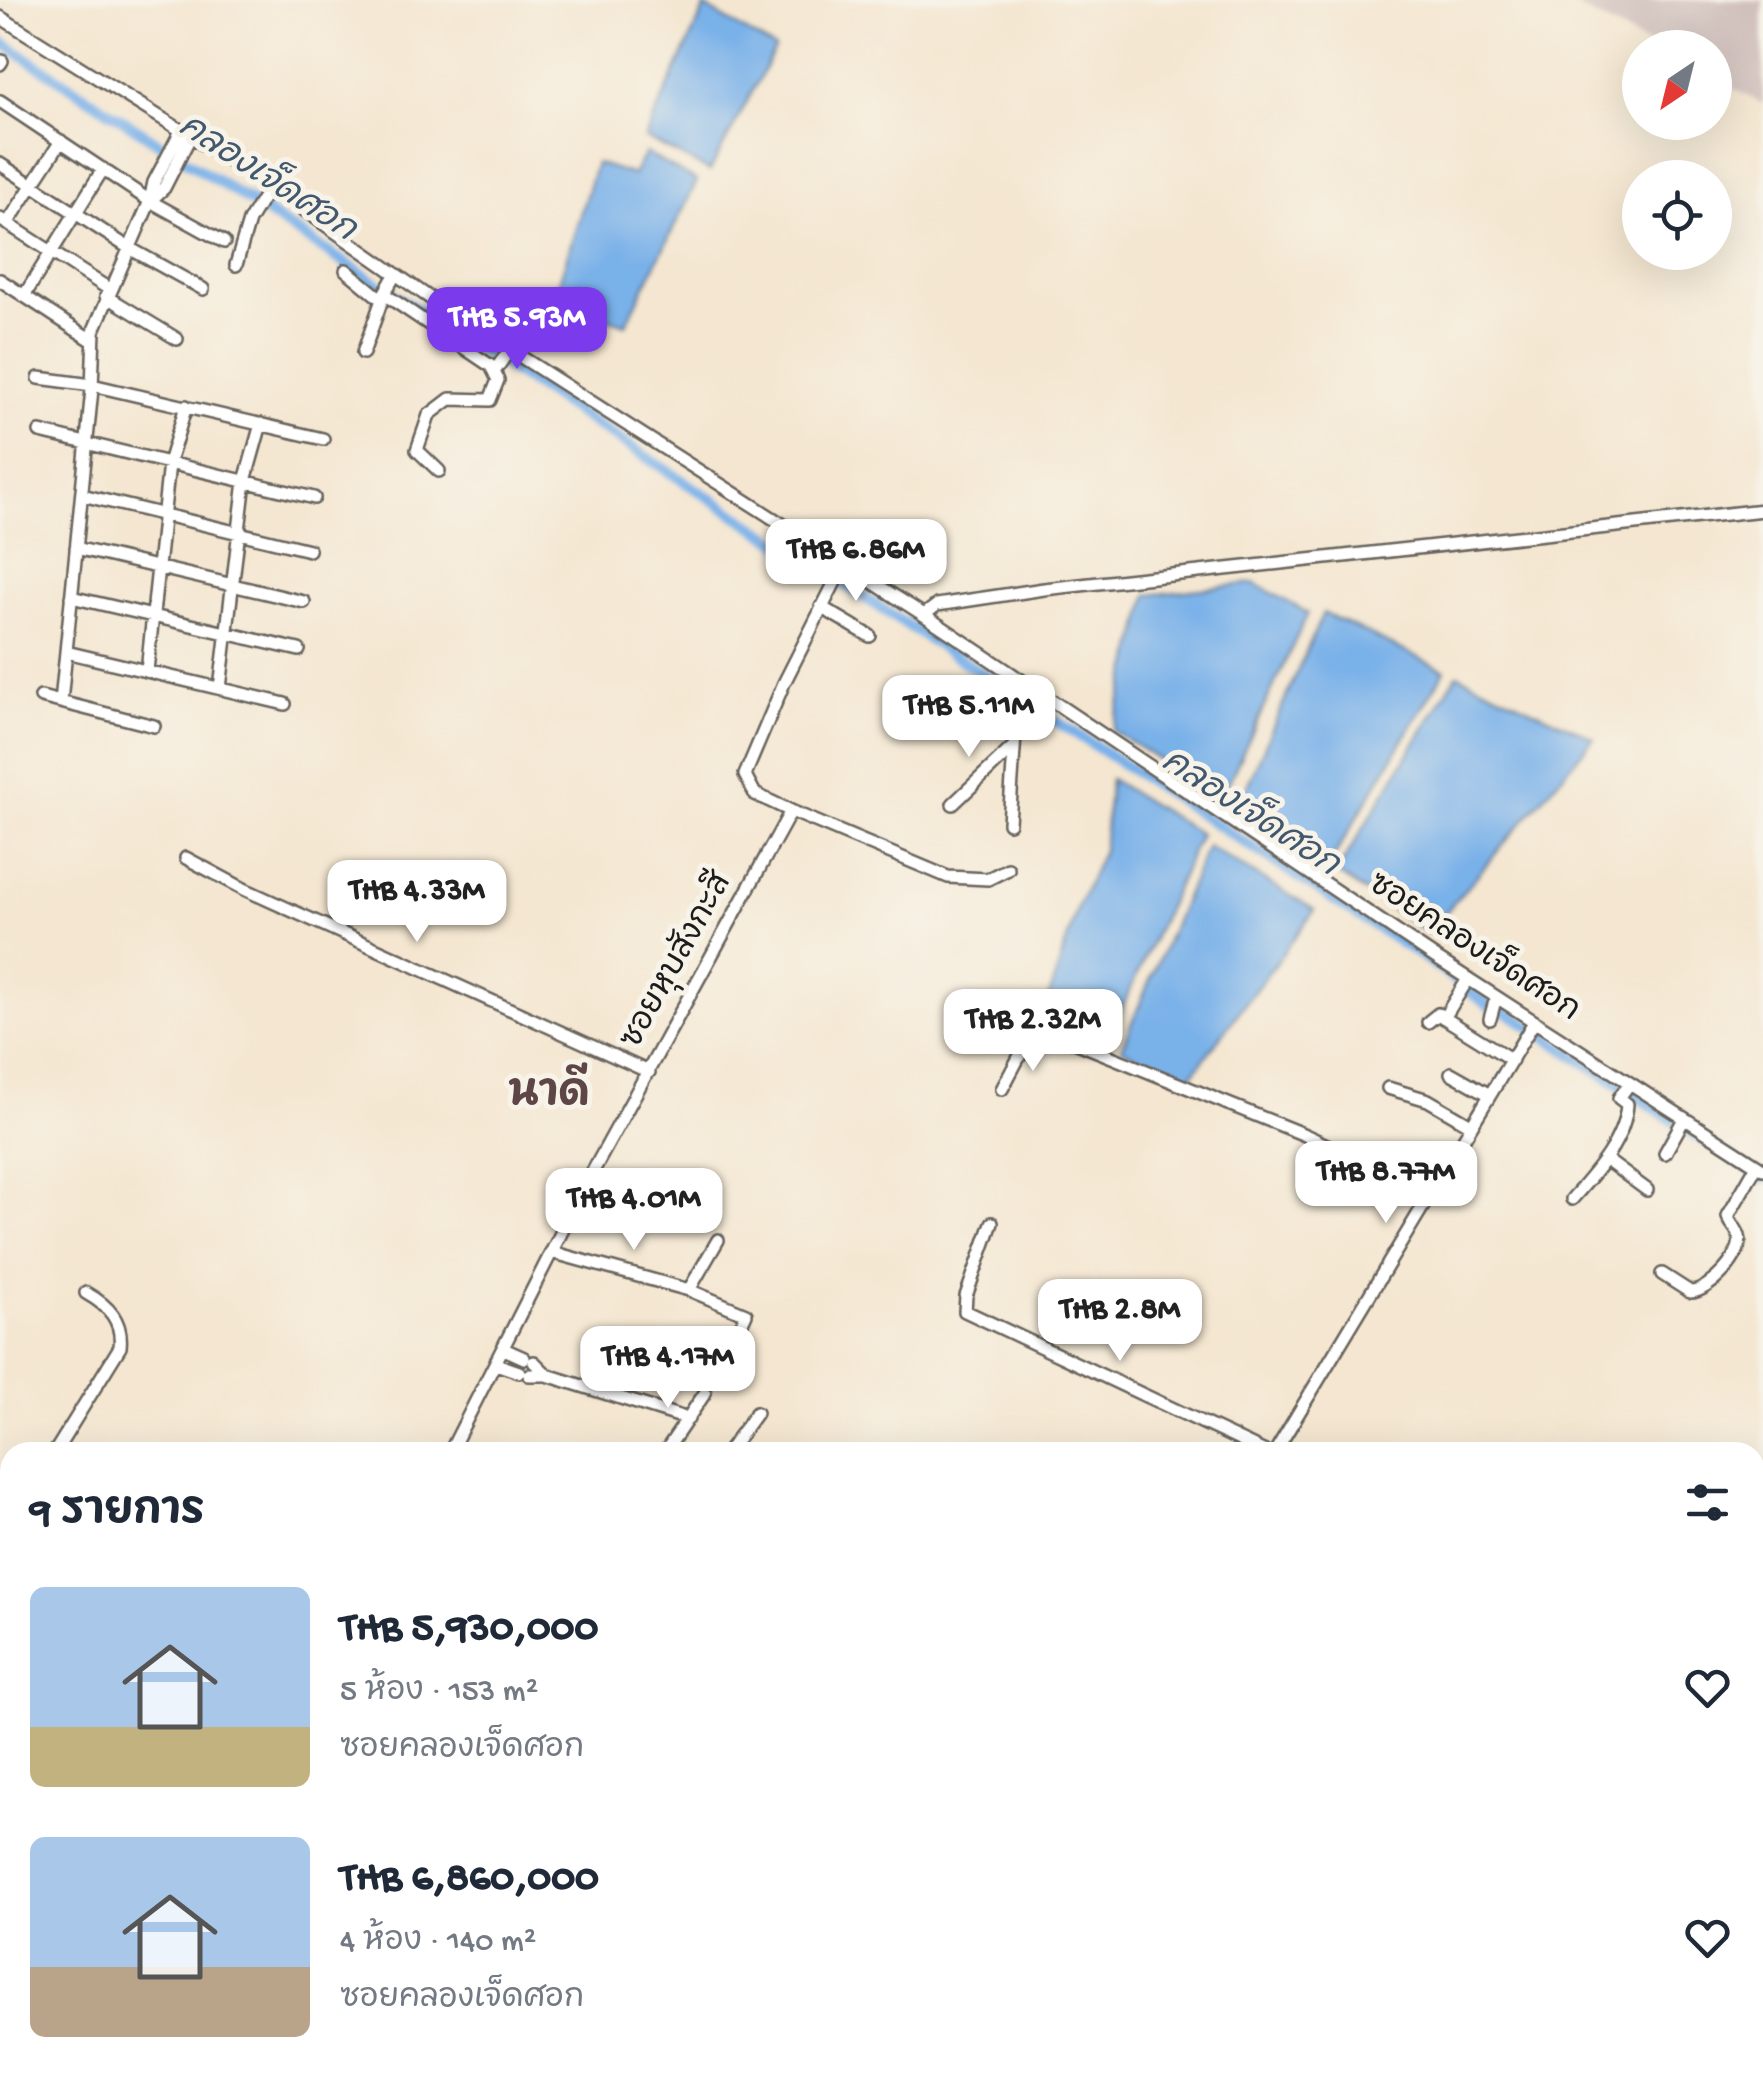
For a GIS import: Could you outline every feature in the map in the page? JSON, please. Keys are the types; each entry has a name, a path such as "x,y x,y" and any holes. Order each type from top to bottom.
{"street":[{"name":"ซอยคลองเจ็ดศอก","path":"0,18 266,190 387,288 509,350 839,574 924,614 1024,692 1493,1007 1534,1022 1626,1089 1684,1120 1758,1168"},
{"path":"0,101 150,201 224,242"},
{"path":"61,702 87,443 93,341 107,292 184,139"},
{"path":"61,141 34,186 4,221 177,339"},
{"path":"0,164 129,248 203,290"},
{"path":"24,296 103,169"},
{"path":"236,265 249,221 266,190"},
{"path":"346,270 387,288 496,369 498,380 490,400 450,399 429,416 418,450 438,472"},
{"path":"0,280 93,341"},
{"path":"363,353 387,288"},
{"path":"496,369 509,350"},
{"path":"39,378 92,384 324,440"},
{"path":"147,671 170,463 186,406"},
{"path":"220,688 246,481 261,424"},
{"path":"40,432 314,498"},
{"path":"82,494 310,550"},
{"path":"924,614 938,605 1044,589 1763,510"},
{"path":"76,548 304,602"},
{"path":"839,574 745,775 755,794 948,877 988,879 1008,869"},
{"path":"71,597 299,650"},
{"path":"821,607 870,636"},
{"path":"66,652 285,704"},
{"path":"1009,823 1014,746 1024,692"},
{"path":"41,698 154,726"},
{"path":"953,804 1014,746"},
{"name":"ซอยหุบสังกะสี","path":"455,1442 642,1069 791,811"},
{"path":"186,858 244,889 642,1069"},
{"path":"1444,1018 1465,985"},
{"path":"1428,1022 1433,1014 1444,1018 1504,1056"},
{"path":"1281,1442 1430,1193 1482,1090 1504,1056 1534,1022"},
{"path":"1002,1088 1033,1030 1040,1028 1305,1136 1430,1193"},
{"path":"1451,1073 1482,1090"},
{"path":"1388,1088 1464,1120"},
{"path":"1572,1199 1604,1160 1627,1112 1626,1089"},
{"path":"1665,1152 1684,1120"},
{"path":"1604,1160 1647,1190"},
{"path":"1662,1274 1690,1292 1713,1284 1738,1247 1739,1234 1728,1216 1758,1168"},
{"path":"992,1222 966,1296 966,1311 1244,1442"},
{"path":"689,1290 718,1240"},
{"path":"551,1252 689,1290 746,1314 717,1378"},
{"path":"62,1442 120,1347 122,1331 112,1312 86,1293"},
{"path":"504,1349 529,1360 547,1375"},
{"path":"496,1364 547,1375 688,1419"},
{"path":"676,1442 705,1393"},
{"path":"735,1442 756,1413"}],"shaded area":[{"path":"1563,0 1763,0 1763,104 1732,88 1732,30 1622,30"}],"water":[{"path":"705,7 775,49 710,171 645,138"},
{"path":"645,153 697,181 626,324 553,302 596,163 633,175"},
{"path":"1254,583 1308,613 1221,799 1113,731 1148,595"},
{"path":"1323,613 1445,670 1327,868 1236,811"},
{"path":"1457,674 1594,738 1428,933 1336,873"},
{"path":"1110,779 1200,834 1106,1044 1043,1015 1078,906 1103,850"},
{"path":"1207,846 1315,910 1186,1083 1121,1048"}],"waterway":[{"name":"คลองเจ็ดศอก","path":"0,41 1435,965 1491,1007 1509,1013 1763,1179"}],"district":[{"name":"นาดี","path":"549,1096"}]}
